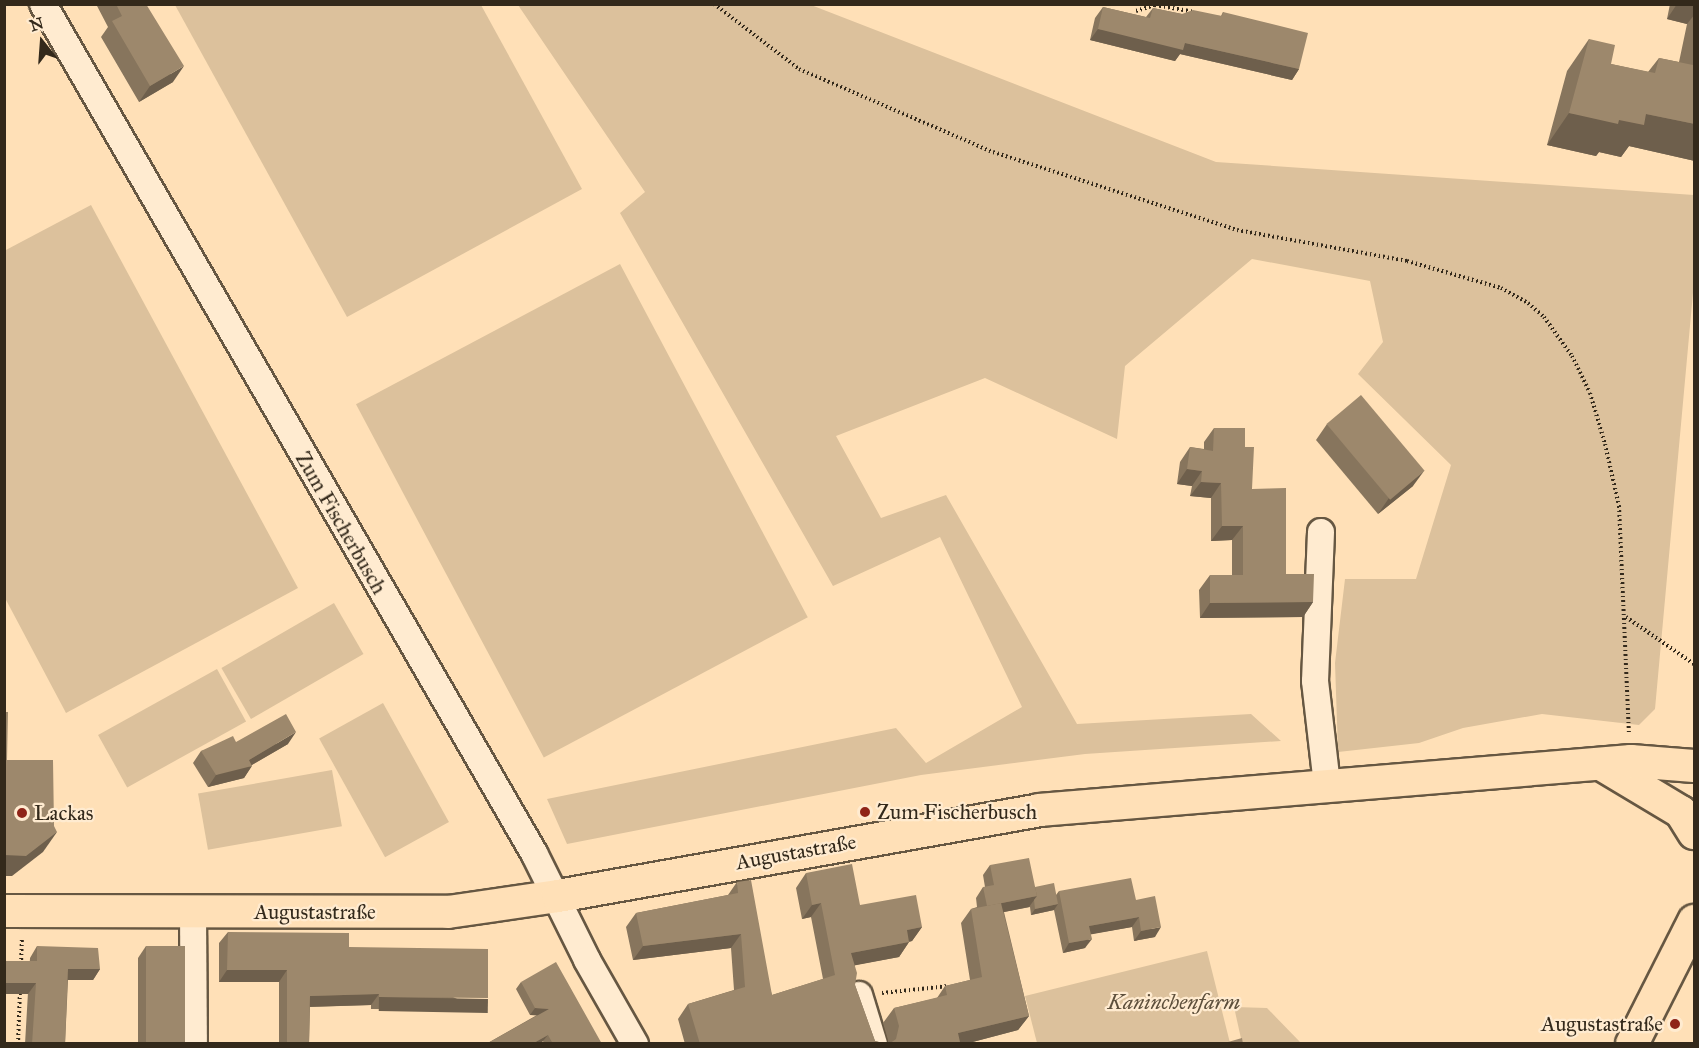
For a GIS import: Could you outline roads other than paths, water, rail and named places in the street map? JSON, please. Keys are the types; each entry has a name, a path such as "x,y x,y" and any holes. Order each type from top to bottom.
{"main road":[{"name":"Augustastraße","path":"14,911 448,912 558,896 974,820 1327,784 1616,763 1695,766"},
{"path":"1616,763 1681,812 1695,834"},
{"path":"1632,1044 1695,921"}],"street":[{"name":"Zum Fischerbusch","path":"43,4 558,896 587,960 635,1044"},
{"path":"1321,532 1315,681 1327,784"},
{"path":"193,913 194,1044"},
{"path":"859,995 874,1044"}],"place":[{"name":"Zum Fischerbusch","path":"865,812"},
{"name":"Lackas","path":"22,813"},
{"name":"Augustastraße","path":"1675,1024"}],"park label":[{"name":"Kaninchenfarm","path":"1174,1002"}]}
